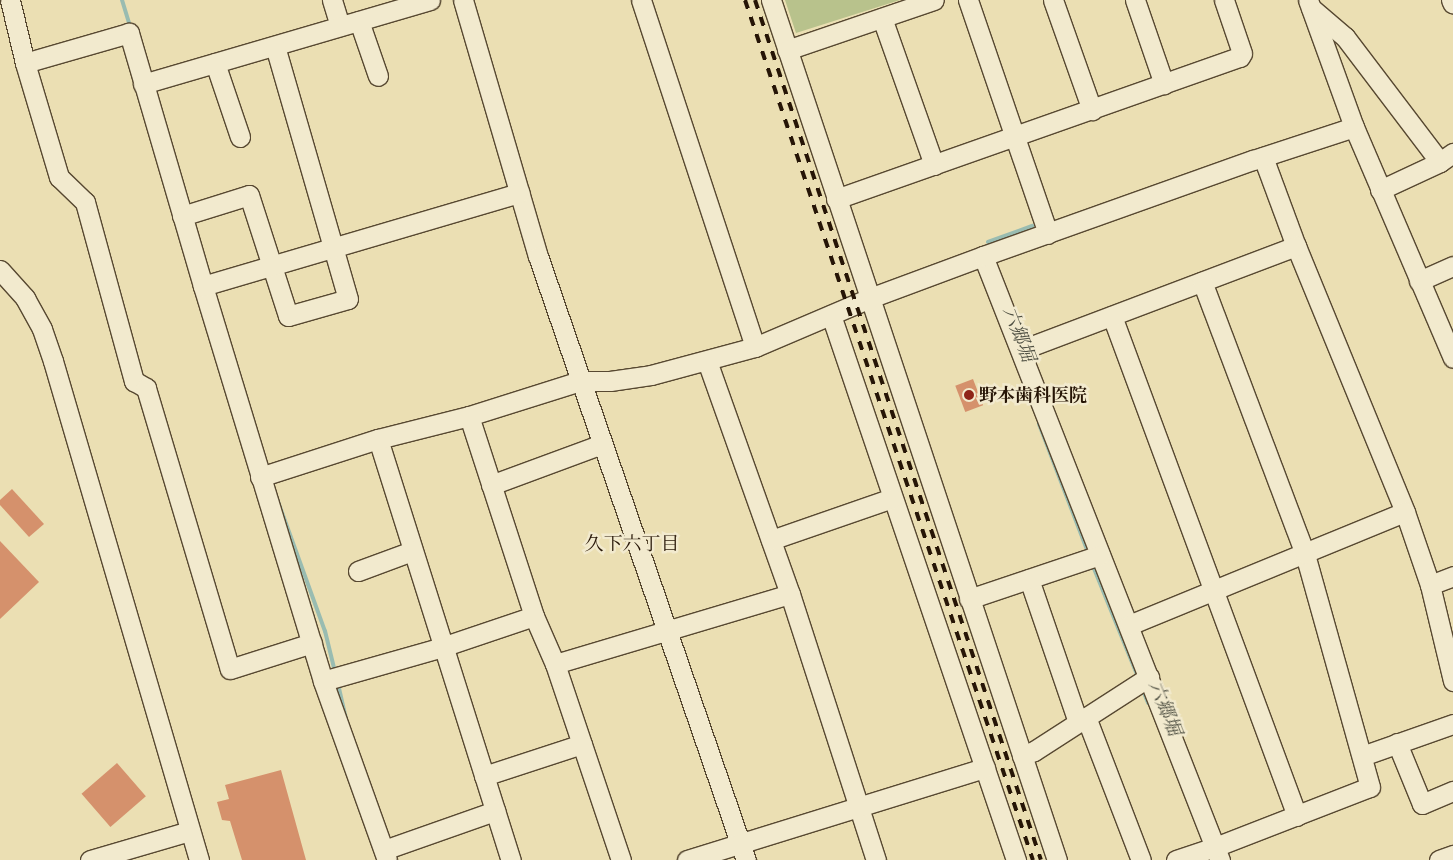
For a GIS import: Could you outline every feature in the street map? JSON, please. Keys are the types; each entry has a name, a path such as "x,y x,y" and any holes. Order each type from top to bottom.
{"street":[{"path":"10,0 25,63 59,177 85,202 134,380 146,388 230,669 312,643"},
{"path":"332,0 340,26"},
{"path":"143,84 430,0"},
{"path":"463,0 520,193 580,381 743,852"},
{"path":"641,0 755,347"},
{"path":"771,0 1057,860"},
{"path":"787,50 934,0"},
{"path":"968,0 1048,234"},
{"path":"1054,0 1092,110"},
{"path":"1135,0 1164,84"},
{"path":"836,200 1240,57 1242,54 1224,0"},
{"path":"1450,0 1453,4"},
{"path":"1310,4 1354,127 1453,358"},
{"path":"1310,4 1345,37 1446,158 1380,190"},
{"path":"882,18 934,165"},
{"path":"358,21 378,76"},
{"path":"25,63 129,33 260,477 323,681 386,855 495,811"},
{"path":"182,216 249,195 288,316 348,299 275,46"},
{"path":"215,63 240,137"},
{"path":"260,477 378,439 469,416 580,381 610,381 651,375 755,347 870,298 983,256 1258,158 1354,127"},
{"path":"1258,158 1405,512 1430,585 1453,681"},
{"path":"203,286 520,193"},
{"path":"1021,350 1296,246"},
{"path":"983,256 1217,854"},
{"path":"1419,281 1453,266"},
{"path":"0,270 25,298 42,329 199,860"},
{"path":"1176,860 1217,854 1298,816 1370,787 1304,554 1202,282"},
{"path":"831,315 1016,860"},
{"path":"1112,316 1298,816"},
{"path":"707,361 790,594 876,860"},
{"path":"469,416 534,616 555,664 621,860"},
{"path":"378,439 442,647 511,860"},
{"path":"492,485 602,444"},
{"path":"771,540 892,498"},
{"path":"1129,625 1405,512"},
{"path":"358,571 412,551"},
{"path":"969,599 1100,555"},
{"path":"1430,585 1453,576"},
{"path":"1029,579 1082,719 1141,860"},
{"path":"555,664 790,594"},
{"path":"323,681 442,647 534,616"},
{"path":"1022,756 1034,751 1149,677"},
{"path":"1362,756 1453,724"},
{"path":"1397,743 1422,804 1453,791"},
{"path":"484,776 582,744"},
{"path":"687,860 743,852 858,808 985,768"},
{"path":"90,860 190,831"},
{"path":"1439,860 1453,855"}],"green space":[{"path":"785,0 900,0 796,33"}],"building":[{"name":"野本歯科医院","path":"973,379 983,405 965,412 955,386"},
{"path":"12,489 44,524 29,537 0,505 0,500"},
{"path":"0,541 39,582 0,619"},
{"path":"117,763 146,796 110,827 82,794"},
{"path":"281,770 306,860 242,860 230,821 222,820 217,802 229,799 225,785"}],"waterway":[{"path":"122,0 130,27"},
{"name":"六郷堀","path":"988,242 1032,226"},
{"name":"六郷堀","path":"1039,424 1086,547"},
{"path":"276,496 325,631 335,672"},
{"name":"六郷堀","path":"1093,566 1138,677"},
{"path":"338,684 346,718"},
{"name":"六郷堀","path":"1142,688 1148,703"}],"railway":[{"path":"745,0 1033,860"},
{"path":"755,0 1041,860"}],"place":[{"name":"野本歯科医院","path":"969,395"}],"district":[{"name":"久下六丁目","path":"632,544"}]}
